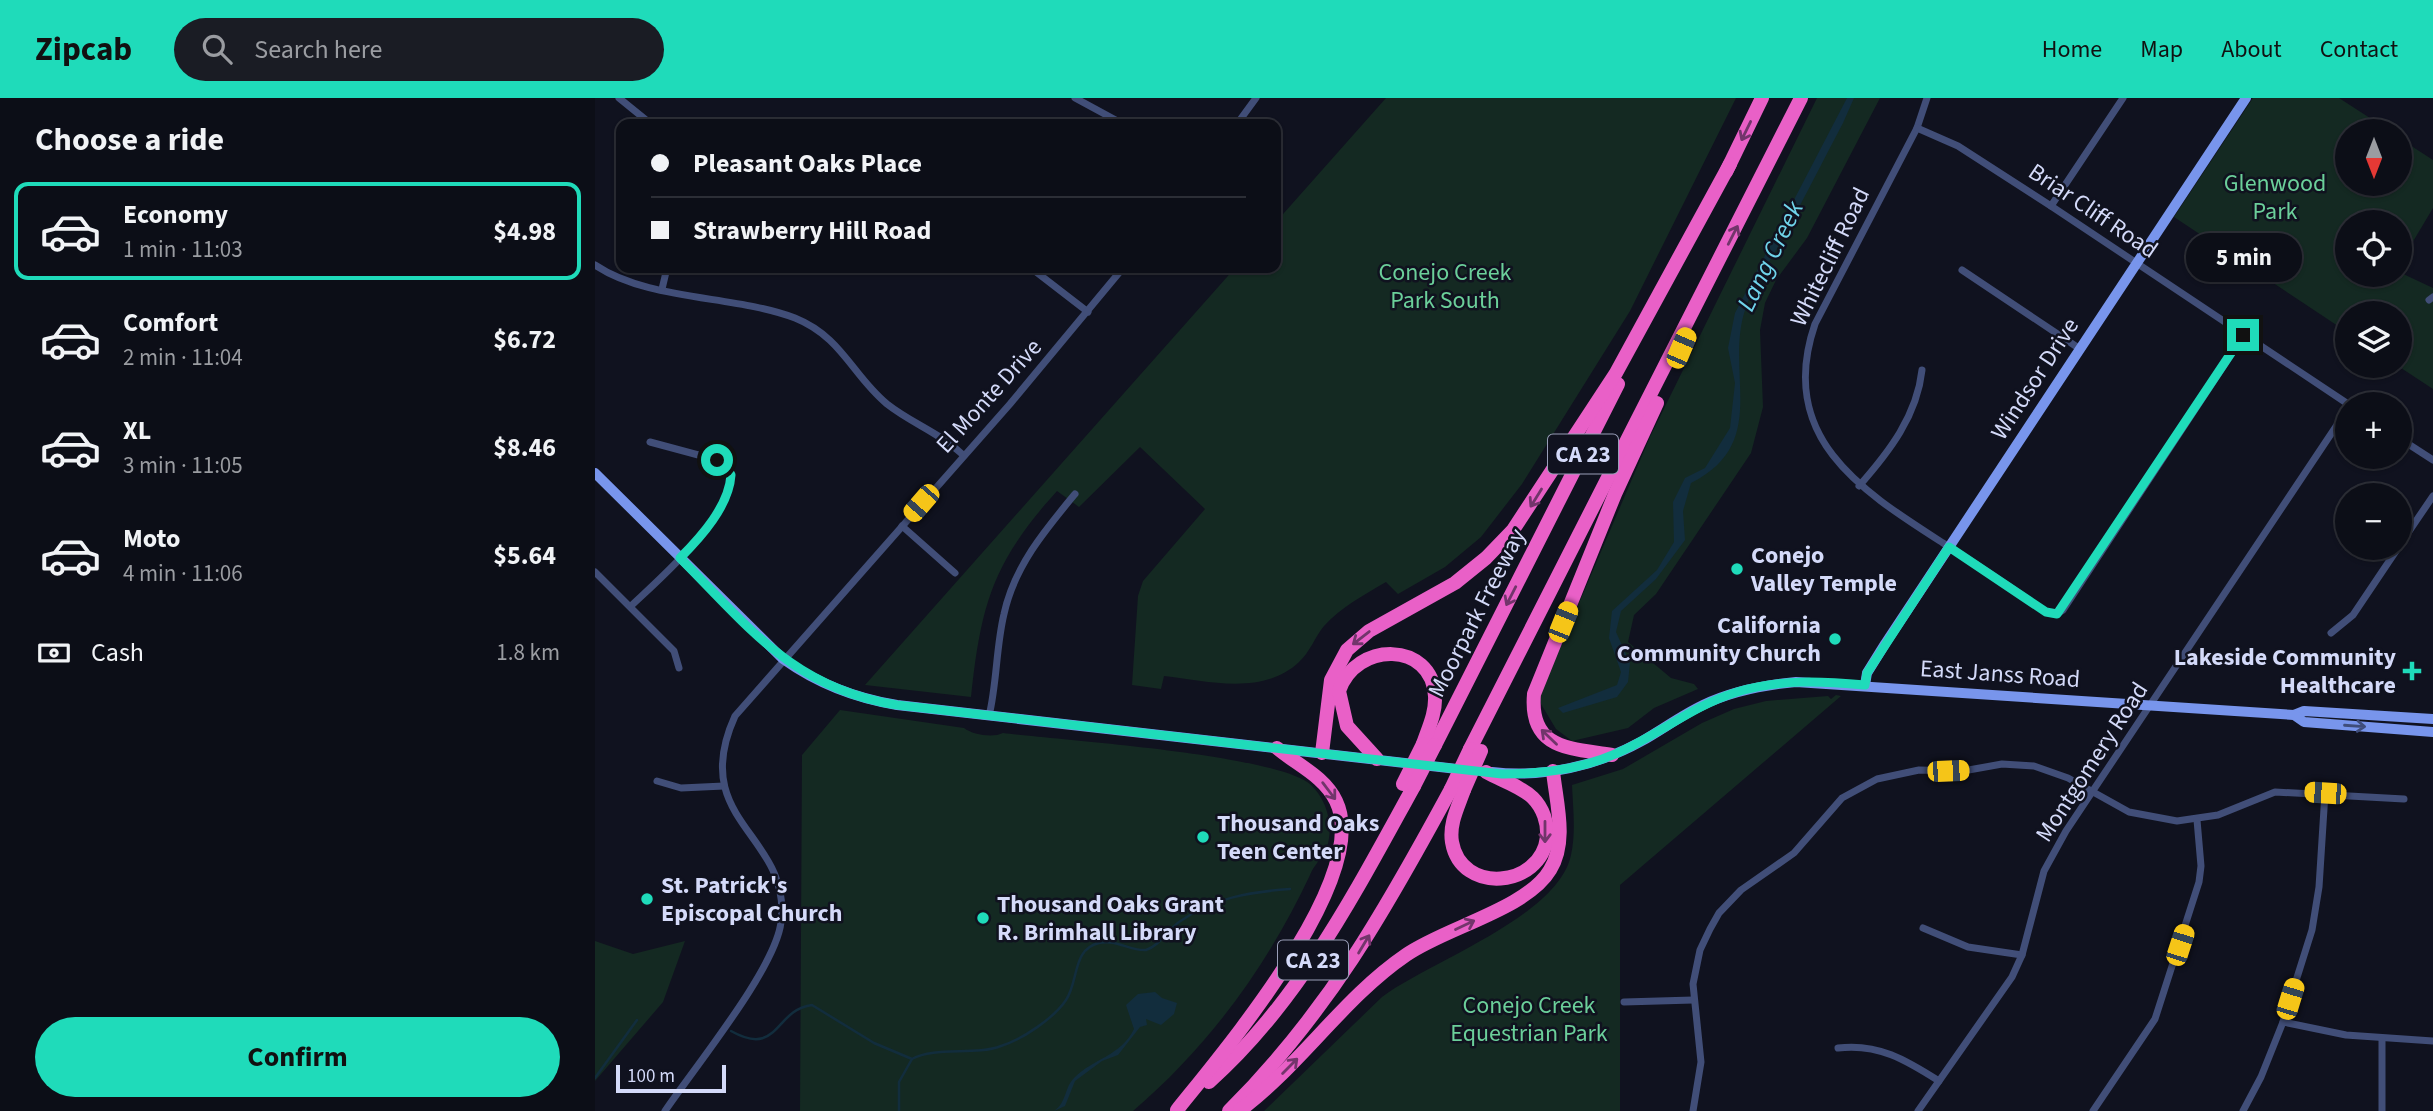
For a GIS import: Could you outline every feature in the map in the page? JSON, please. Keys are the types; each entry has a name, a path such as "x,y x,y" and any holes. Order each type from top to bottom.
{"highway":[{"name":"Moorpark Freeway","path":"1177,1110 1221,1072 1323,945 1409,785 1762,98"},
{"name":"CA 23","path":"1229,1111 1300,1033 1352,964 1457,790 1579,536 1801,98"},
{"path":"1322,753 1329,687 1347,650 1369,631 1455,583 1486,558 1513,530 1622,362 1730,164"},
{"path":"1612,755 1569,750 1555,744 1538,724 1534,694 1615,494 1702,296"},
{"path":"1377,759 1347,726 1339,691 1354,665 1374,655 1393,653 1411,660 1430,679 1435,696 1429,744"},
{"path":"1177,1110 1245,1025 1282,970 1317,911 1341,854 1343,831 1336,801 1317,776 1277,748"},
{"path":"1239,1111 1278,1079 1371,985 1405,956 1525,895 1543,880 1551,870 1559,846 1553,771"},
{"path":"1457,790 1452,834 1453,845 1461,861 1475,872 1496,880 1521,875 1532,867 1545,845 1544,814 1524,790 1486,772"}],"main road":[{"name":"Windsor Drive","path":"1865,685 1867,673 2246,98"},
{"name":"East Janss Road","path":"595,473 783,659 815,680 860,698 989,716 1486,772 1553,771 1612,755 1702,706 1736,692 1796,682 2294,715 2304,710 2433,719"},
{"name":"East Janss Road","path":"2294,715 2304,722 2433,732"}],"street":[{"path":"619,98 645,119"},
{"path":"1075,98 1114,119"},
{"path":"1241,119 1257,98"},
{"name":"Whitecliff Road","path":"1927,98 1917,128 1815,324 1809,344 1808,390 1817,427 1830,454 1859,486 2046,612 2057,614 2243,335"},
{"path":"2051,205 2123,98"},
{"name":"Briar Cliff Road","path":"1917,128 1958,146 2051,205 2335,395"},
{"path":"595,265 618,278 778,313 811,326 841,349 887,404 939,435 963,454"},
{"path":"1962,270 2080,349"},
{"path":"662,289 666,273"},
{"path":"1038,273 1089,312"},
{"name":"El Monte Drive","path":"665,1111 765,966 781,922 782,904 775,875 764,852 733,812 724,786 723,748 735,716 1089,312 1119,273"},
{"path":"1859,486 1881,461 1911,414 1922,370"},
{"name":"Montgomery Road","path":"1918,1111 1998,1001 2022,956 2044,871 2150,705 2335,428"},
{"path":"631,606 680,558 713,519 725,497 731,475 725,464 717,460 650,442"},
{"path":"2412,446 2433,460"},
{"path":"989,716 1004,614 1013,587 1030,552 1075,495"},
{"path":"2412,528 2433,496"},
{"path":"902,526 955,573"},
{"path":"2332,633 2353,615 2390,560"},
{"path":"595,572 674,651 679,668"},
{"path":"1693,1111 1701,1062 1693,1000 1700,950 1719,913 1741,890 1794,853 1842,798 1877,779 1902,772 1963,771 2017,764 2048,769 2142,816 2197,820 2275,792 2405,799"},
{"path":"657,781 681,788 724,786"},
{"path":"2243,1111 2262,1077 2283,1021 2316,911 2325,793"},
{"path":"2093,1111 2148,1031 2158,1009 2199,882 2201,866 2197,820"},
{"path":"1923,928 1968,947 2022,956"},
{"path":"1625,1002 1693,1000"},
{"path":"2283,1021 2326,1032 2382,1039 2433,1041"},
{"path":"2382,1039 2382,1111"},
{"path":"1838,1048 1854,1046 1888,1052 1939,1081"}],"green space":[{"name":"Conejo Creek Park South","path":"1386,98 1736,98 1630,311 1522,484 1481,537 1445,567 1398,594 1386,582 1345,607 1324,626 1303,658 1285,673 1252,683 1217,683 1164,676 1161,689 1132,685 1138,596 1143,581 1205,509 1140,447 1079,507 1057,491 1018,540 1004,563 986,609 971,697 865,685 1231,273 1281,273 1281,216"},
{"path":"1817,98 1880,98 1807,238 1776,280 1765,303 1760,330 1763,407 1751,453 1656,594 1634,615 1628,642 1671,678 1694,684 1698,689 1654,708 1628,728 1572,741 1556,729 1538,699 1650,437"},
{"name":"Glenwood Park","path":"2253,98 2339,98 2371,119 2335,119 2335,196 2412,196 2412,146 2433,160 2433,208 2412,243 2412,210 2335,210 2335,287 2412,287 2412,278 2433,288 2433,389 2412,375 2412,301 2335,301 2335,324 2174,217"},
{"name":"Conejo Creek Equestrian Park","path":"1836,695 1841,696 1620,885 1620,1111 1264,1111 1382,997 1490,936 1543,898 1561,877 1571,855 1574,829 1572,785 1623,769 1702,723 1734,709 1766,701 1828,696 1831,699"},
{"path":"840,710 964,728 983,735 1003,733 1165,750 1256,765 1290,774 1311,785 1324,803 1330,831 1328,844 1256,972 1187,1059 1133,1111 800,1111 802,755"},
{"path":"595,941 633,954 685,941 663,1002 595,1081"}],"water":[{"path":"1847,98 1854,98 1843,123 1746,307 1740,332 1738,426 1731,447 1716,466 1691,483 1683,511 1685,540 1656,579 1621,611 1616,632 1630,663 1628,682 1617,697 1563,713 1558,708 1617,685 1621,672 1609,638 1612,611 1657,570 1674,542 1673,502 1685,478 1705,468 1730,428 1735,383 1728,348 1735,313"},
{"path":"1155,992 1162,998 1177,1003 1174,1014 1161,1025 1146,1019 1147,1025 1140,1027 1118,1055 1102,1061 1075,1081 1065,1106 1054,1111 1074,1078 1115,1051 1129,1038 1134,1029 1126,1005 1138,994"}],"waterway":[{"name":"Lang Creek","path":"731,1031 747,1038 759,1039 768,1036 790,1015 812,1005 874,1043 912,1059 932,1053 991,1049 1028,1033 1061,1007 1070,992 1080,959 1090,946 1105,942 1146,950 1179,922 1205,907 1246,894 1290,889"},
{"name":"Lang Creek","path":"595,1078 637,1020"},
{"path":"899,1111 899,1082 912,1059"}],"place":[{"name":"Conejo Valley Temple","path":"1737,569"},
{"name":"California Community Church","path":"1835,639"},
{"name":"Lakeside Community Healthcare","path":"2412,671"},
{"name":"Thousand Oaks Teen Center","path":"1203,837"},
{"name":"St. Patrick's Episcopal Church","path":"647,899"},
{"name":"Thousand Oaks Grant R. Brimhall Library","path":"983,918"}],"route":[{"path":"717,460 725,464 731,475 725,497 699,539 680,558 783,659 804,674 852,696 897,705 1502,774 1534,773 1585,765 1612,755 1629,748 1684,715 1736,692 1796,682 1865,685 1867,673 1949,547 2046,612 2057,614 2063,610 2243,335"}]}
